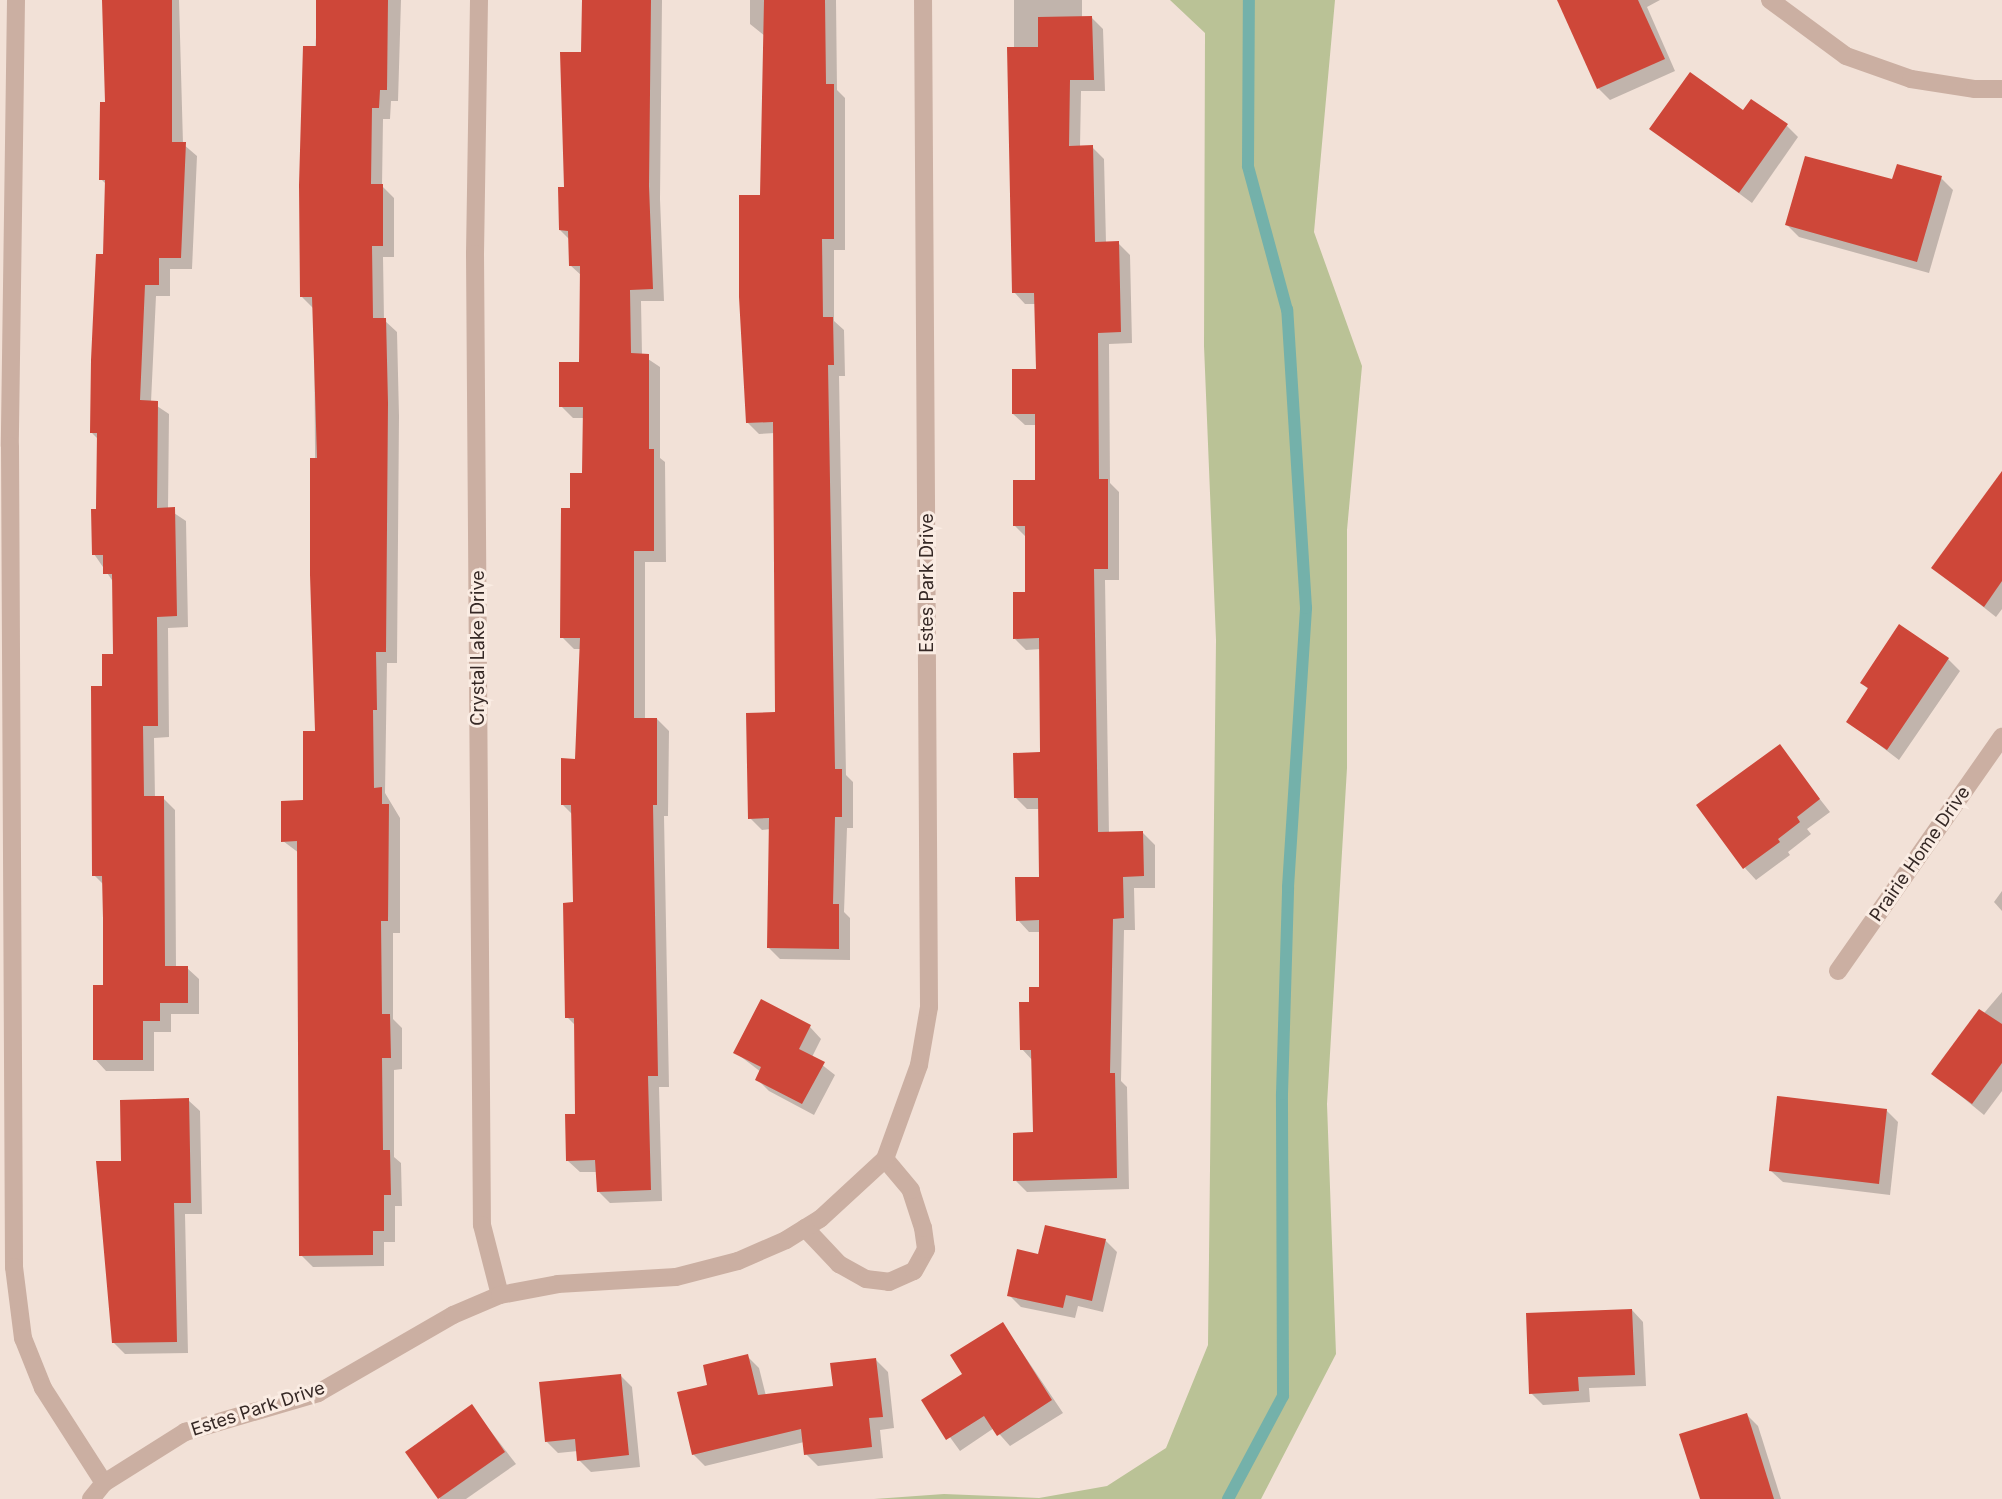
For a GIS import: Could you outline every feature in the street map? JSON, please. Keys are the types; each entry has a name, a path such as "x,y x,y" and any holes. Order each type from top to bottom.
{"street":[{"path":"16,0 5,446 14,1267 23,1338 43,1388 104,1483"},
{"name":"Crystal Lake Drive","path":"479,0 475,268 482,1225 499,1295"},
{"name":"Estes Park Drive","path":"90,1499 104,1483 186,1432 318,1393 453,1315 499,1295 558,1284 676,1277 738,1261 806,1228 885,1160 919,1065 929,1007 923,0"},
{"path":"1770,0 1846,56 1911,79 1975,89 2002,89"},
{"name":"Prairie Home Drive","path":"1838,971 2002,737"},
{"path":"806,1228 839,1264 866,1279 889,1282 914,1271 926,1250 923,1228 911,1189 885,1160"}],"green space":[{"path":"1170,0 1335,0 1314,232 1362,366 1347,530 1347,768 1327,1104 1336,1354 1261,1499 874,1499 944,1494 1039,1498 1107,1486 1166,1448 1208,1345 1216,640 1204,346 1205,33"}],"building":[{"path":"102,0 172,0 172,142 186,142 181,258 159,258 159,285 145,285 140,400 158,401 157,508 175,507 177,616 157,617 158,726 143,726 144,796 164,796 165,966 188,966 188,1003 160,1003 160,1021 143,1021 143,1060 93,1060 93,985 103,985 103,919 102,876 92,876 91,686 102,686 102,654 113,654 112,574 103,574 103,555 92,555 91,509 96,509 97,433 90,433 91,360 96,254 103,254 105,180 99,180 100,102 105,102"},
{"path":"316,0 388,0 387,90 380,90 379,108 372,108 371,184 383,184 383,246 372,246 373,318 386,318 388,403 386,652 376,652 377,710 373,710 374,788 382,787 382,804 389,804 388,921 381,921 382,1014 390,1014 391,1058 382,1058 383,1150 390,1150 391,1195 384,1195 384,1231 373,1231 373,1255 299,1256 297,841 281,842 281,801 303,800 303,731 315,731 310,575 310,458 317,458 312,297 300,297 299,185 303,46 316,46"},
{"path":"582,0 651,0 649,186 653,289 630,290 631,353 649,354 649,449 654,449 654,551 634,551 634,718 657,718 657,805 653,805 658,1076 648,1076 651,1190 597,1192 595,1160 566,1161 565,1114 575,1114 574,1018 565,1018 563,903 573,902 571,805 561,805 561,758 575,759 580,638 560,638 561,508 570,508 570,473 582,473 583,407 559,407 559,362 579,362 580,266 569,266 568,231 559,230 558,187 564,187 560,52 581,52"},
{"path":"764,0 825,0 826,84 834,84 834,239 822,239 823,317 833,317 834,365 828,365 835,769 842,769 842,817 835,817 833,904 839,904 839,949 767,948 769,818 748,819 746,713 775,712 773,422 746,423 739,297 739,195 760,195"},
{"path":"1557,0 1638,0 1665,59 1597,89"},
{"path":"1092,16 1094,80 1070,80 1069,146 1093,145 1095,242 1119,241 1121,332 1098,333 1099,479 1108,479 1108,569 1094,569 1098,832 1143,831 1144,876 1123,877 1124,918 1113,919 1110,1073 1115,1073 1117,1178 1013,1181 1013,1133 1033,1132 1031,1050 1020,1050 1019,1002 1029,1002 1029,987 1039,987 1039,920 1016,921 1015,877 1039,877 1038,798 1014,798 1013,753 1040,752 1039,638 1013,639 1013,592 1025,592 1025,526 1013,526 1013,480 1035,480 1035,414 1012,414 1012,369 1036,369 1034,293 1012,293 1007,47 1038,47 1038,17"},
{"path":"1690,72 1743,110 1751,99 1788,124 1739,193 1649,129"},
{"path":"1805,156 1892,179 1897,164 1942,176 1917,262 1785,225"},
{"path":"2002,471 2002,581 1984,607 1931,568"},
{"path":"1899,624 1949,658 1887,750 1846,722 1868,688 1860,683"},
{"path":"1780,744 1820,799 1797,817 1800,822 1778,839 1780,842 1743,869 1696,805"},
{"path":"761,999 811,1025 799,1049 825,1062 802,1104 755,1080 761,1067 733,1053"},
{"path":"1979,1009 2002,1024 2002,1063 1972,1104 1931,1074"},
{"path":"1777,1096 1887,1109 1879,1184 1769,1171"},
{"path":"189,1098 191,1203 174,1203 177,1342 112,1343 96,1161 121,1161 120,1100"},
{"path":"1045,1225 1106,1239 1092,1301 1066,1295 1063,1308 1007,1296 1017,1249 1038,1254"},
{"path":"1632,1309 1635,1375 1578,1377 1579,1391 1529,1394 1526,1313"},
{"path":"1003,1322 1052,1400 997,1436 984,1416 946,1440 921,1400 962,1374 950,1355"},
{"path":"748,1354 758,1395 833,1386 830,1363 876,1358 883,1417 869,1418 872,1447 804,1455 801,1429 692,1455 677,1392 707,1385 703,1365"},
{"path":"621,1374 629,1455 577,1461 575,1439 545,1442 539,1382"},
{"path":"472,1404 505,1452 438,1499 405,1452"},
{"path":"1747,1413 1774,1499 1700,1499 1679,1434"}],"waterway":[{"path":"1228,1499 1283,1396 1282,1094 1288,887 1306,608 1287,310 1248,166 1249,0"}]}
